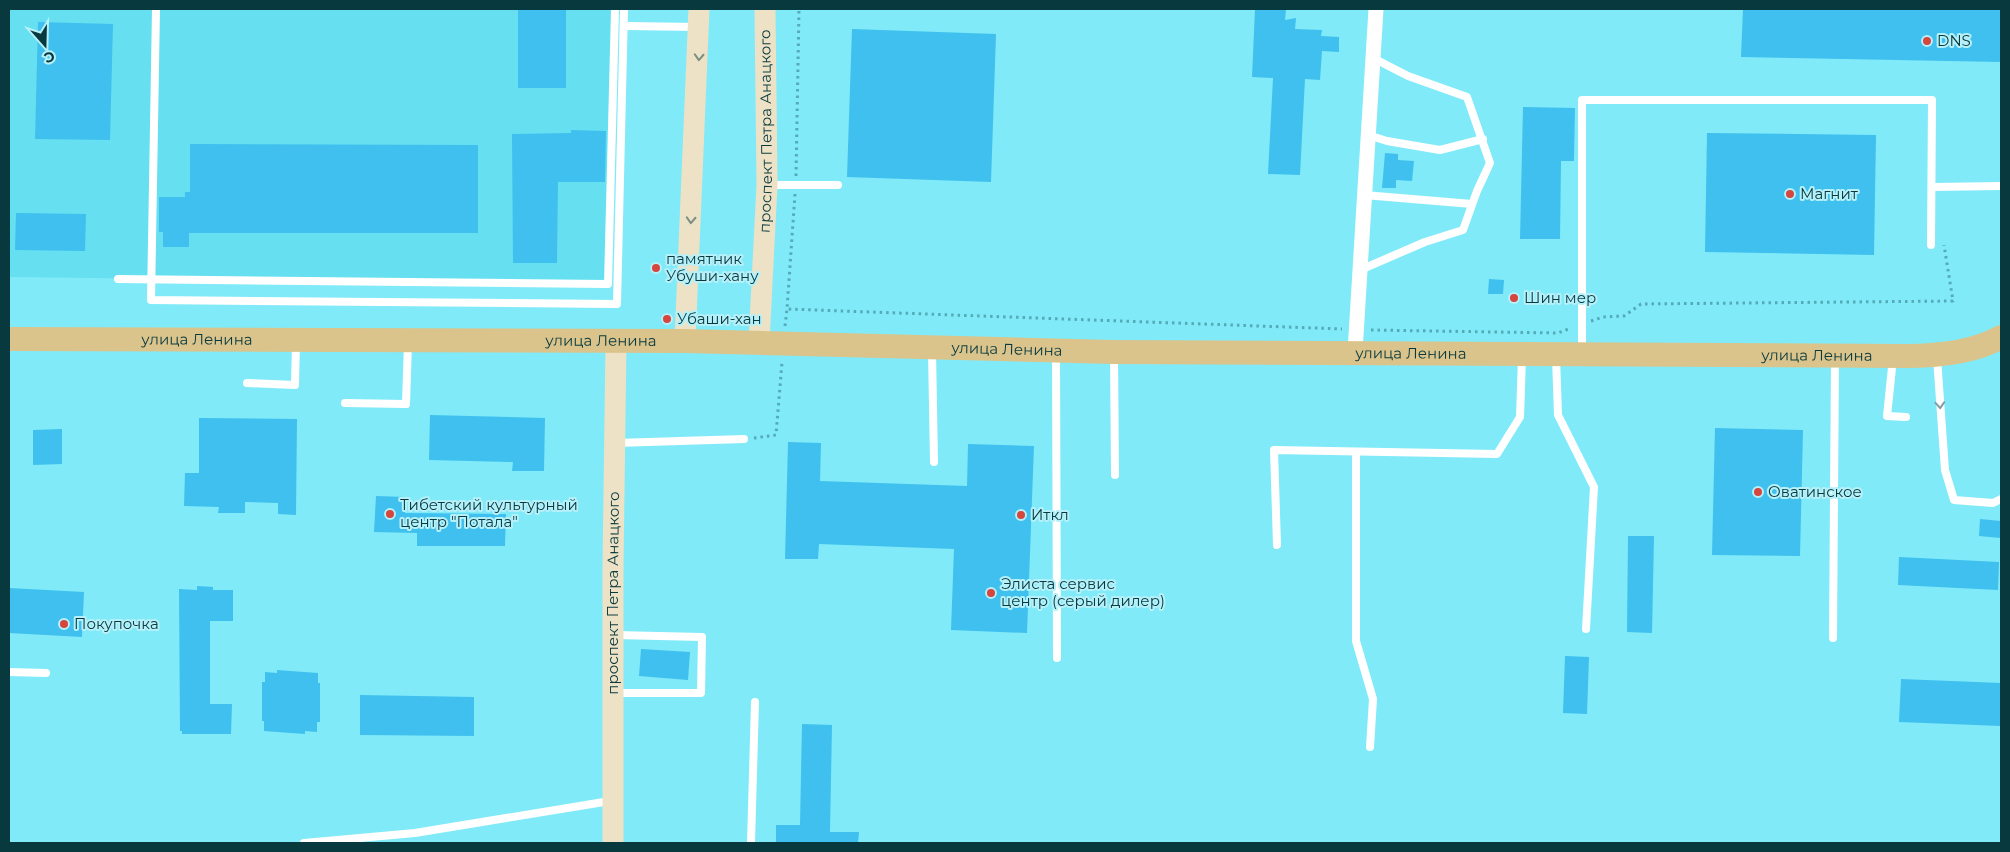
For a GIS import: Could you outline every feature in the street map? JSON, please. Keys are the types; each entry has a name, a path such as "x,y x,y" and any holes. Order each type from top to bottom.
{"main road":[{"name":"проспект Петра Анацкого","path":"759,342 767,185 765,9"},
{"path":"685,341 700,18"},
{"name":"улица Ленина","path":"9,339 685,341 1114,352 1356,341 1522,353 1937,356 1971,348 2001,337"},
{"name":"проспект Петра Анацкого","path":"613,843 616,342"}],"street":[{"path":"1356,341 1376,9"}],"lane":[{"path":"156,9 151,300 617,304 624,9"},
{"path":"118,279 608,284 615,9"},
{"path":"625,26 700,18"},
{"path":"1360,270 1425,242 1463,230 1490,163 1467,97 1408,76 1373,57"},
{"path":"1582,353 1582,100 1932,100 1931,245"},
{"path":"1368,135 1387,142 1440,150 1483,139"},
{"path":"767,185 838,185"},
{"path":"1932,187 2001,186"},
{"path":"1364,195 1472,204"},
{"path":"247,384 295,385 296,340"},
{"path":"345,403 406,404 408,340"},
{"path":"932,347 934,462"},
{"path":"1056,350 1057,658"},
{"path":"1114,352 1115,475"},
{"path":"1556,352 1558,415 1594,487 1586,629"},
{"path":"1277,545 1274,450 1497,454 1520,417 1522,353"},
{"path":"1833,638 1835,356"},
{"path":"1893,356 1887,416 1906,417"},
{"path":"1937,356 1945,470 1954,500 1993,503 2001,499"},
{"path":"616,443 744,439"},
{"path":"1356,452 1356,641 1373,699 1370,747"},
{"path":"613,635 702,637 701,693 613,693"},
{"path":"9,672 46,673"},
{"path":"751,843 755,702"},
{"path":"304,843 415,833 612,800"}],"path":[{"path":"786,326 796,185 798,9"},
{"path":"787,309 1356,341 1558,333 1603,317 1624,316 1641,304 1953,301 1944,244"},
{"path":"744,439 776,435 782,361"}],"shaded area":[{"path":"9,9 615,9 608,284 9,277"}],"building":[{"path":"518,9 566,9 566,88 518,88"},
{"path":"1255,9 1286,9 1285,20 1296,18 1295,29 1322,30 1321,36 1339,37 1339,52 1322,51 1320,80 1305,79 1300,175 1268,174 1273,78 1252,77"},
{"path":"1743,9 2001,9 2001,62 1741,57"},
{"path":"38,22 113,24 110,140 35,139"},
{"path":"852,29 996,34 991,182 847,177"},
{"path":"1523,107 1575,108 1574,161 1561,161 1560,239 1520,239"},
{"path":"571,130 606,131 605,182 558,182 557,263 513,263 512,134 571,133"},
{"name":"Магнит","path":"1707,133 1876,135 1874,255 1705,252"},
{"path":"190,144 478,145 478,233 189,233 189,247 163,247 163,232 159,232 159,197 185,197 185,192 190,192"},
{"path":"1385,153 1398,154 1398,160 1414,161 1412,181 1396,180 1396,188 1382,188"},
{"path":"16,213 86,214 85,251 15,250"},
{"path":"1489,279 1504,280 1503,294 1488,294"},
{"path":"430,415 545,418 544,471 512,471 513,462 429,460"},
{"path":"199,418 297,419 296,515 278,514 278,503 245,502 245,513 218,513 219,507 184,506 185,473 199,473"},
{"name":"Оватинское","path":"1715,428 1803,430 1800,556 1712,555"},
{"path":"62,429 62,464 33,465 33,430"},
{"path":"788,442 821,443 820,481 967,486 968,444 1034,446 1027,633 951,630 954,549 819,544 818,559 785,559"},
{"path":"376,496 405,497 405,513 506,514 505,546 417,546 417,533 374,532"},
{"path":"1980,519 2001,521 2001,538 1979,536"},
{"path":"1628,536 1654,536 1652,633 1627,632"},
{"path":"1899,557 1999,562 1998,590 1898,585"},
{"path":"197,586 213,587 213,590 233,590 233,621 210,621 210,704 232,704 231,734 182,734 182,731 180,731 179,589 197,590"},
{"path":"9,588 84,592 82,637 9,633"},
{"path":"641,649 690,652 688,680 639,676"},
{"path":"1565,656 1589,657 1587,714 1563,713"},
{"path":"277,670 318,673 318,683 320,683 320,722 317,722 317,732 305,731 305,734 264,731 264,721 262,721 262,682 265,682 265,672 277,673"},
{"path":"1901,679 2001,683 2001,726 1899,722"},
{"path":"360,695 474,697 474,736 360,735"},
{"path":"802,724 832,725 830,832 859,832 858,843 776,843 776,825 800,825"}],"place":[{"name":"DNS","path":"1927,41"},
{"name":"Магнит","path":"1790,194"},
{"name":"памятник Убуши-хану","path":"656,268"},
{"name":"Шин мер","path":"1514,298"},
{"name":"Убаши-хан","path":"667,319"},
{"name":"Оватинское","path":"1758,492"},
{"name":"Тибетский культурный центр \"Потала\"","path":"390,514"},
{"name":"Иткл","path":"1021,515"},
{"name":"Элиста сервис центр (серый дилер)","path":"991,593"},
{"name":"Покупочка","path":"64,624"}]}
